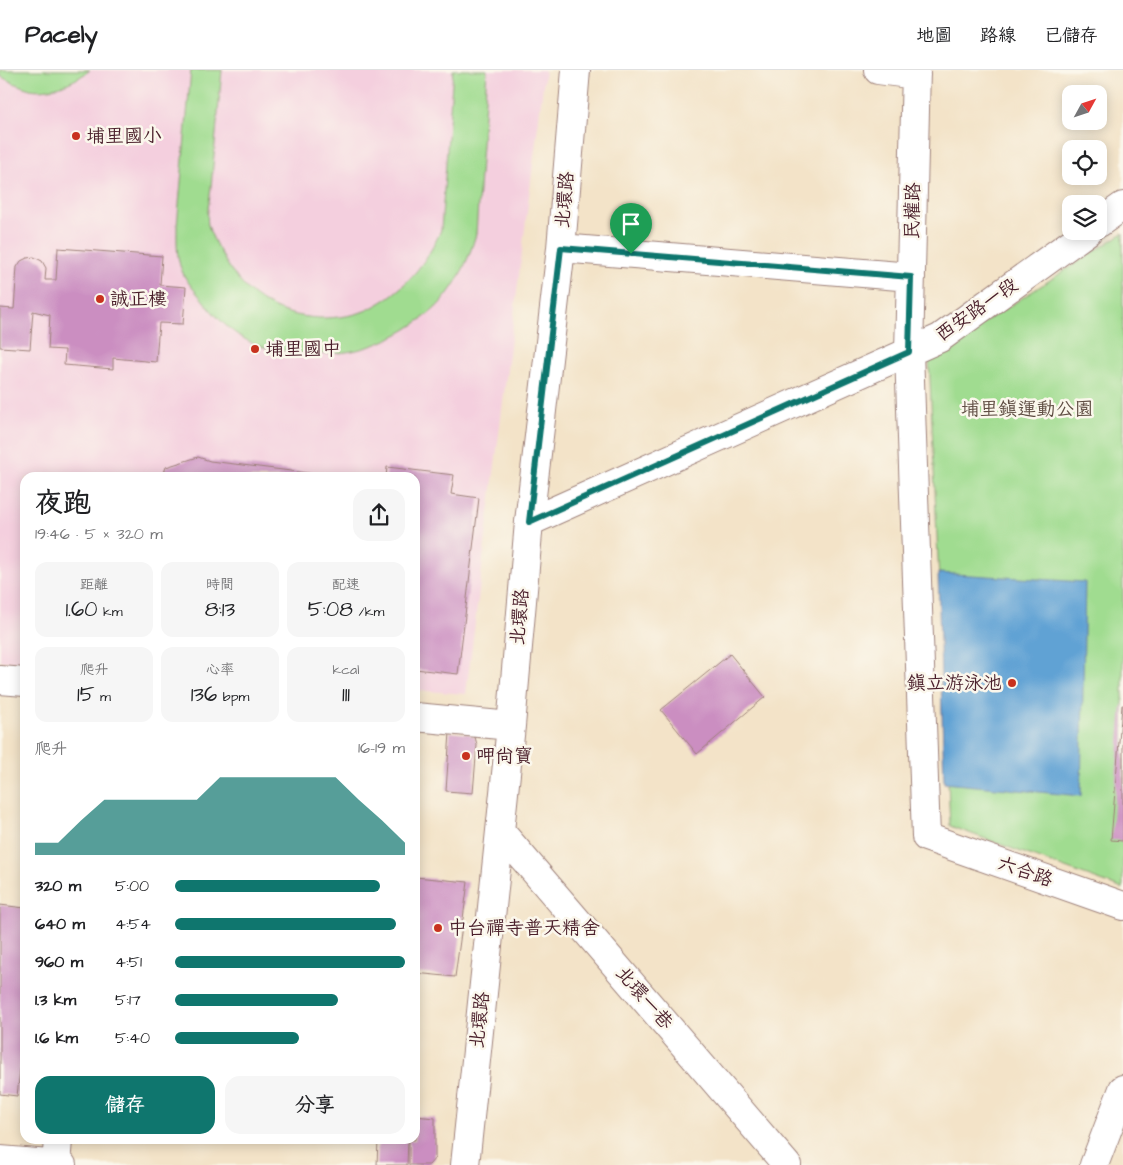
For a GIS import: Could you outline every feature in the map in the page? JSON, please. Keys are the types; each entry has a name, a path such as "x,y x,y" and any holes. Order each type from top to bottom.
{"street":[{"name":"北環路","path":"465,1165 511,726 529,522 561,248 576,70"},
{"path":"878,70 916,72"},
{"name":"民權路","path":"916,72 909,352 926,837"},
{"path":"1107,217 1123,206"},
{"name":"西安路一段","path":"529,522 940,338 1076,240"},
{"path":"561,248 911,277"},
{"path":"0,680 20,682"},
{"path":"420,717 511,726"},
{"name":"北環一巷","path":"500,832 787,1165"},
{"name":"六合路","path":"926,837 1123,906"},
{"path":"1094,1165 1123,1089"},
{"path":"0,1160 58,1159"}],"shaded area":[{"name":"埔里國中","path":"0,70 545,70 466,694 420,690 420,472 20,472 20,663 0,661"}],"green space":[{"path":"0,70 90,70 62,86 38,90 30,89 3,78 0,76"},
{"path":"191,70 222,70 207,216 208,225 215,243 239,280 261,300 288,313 320,318 353,315 383,301 404,285 429,254 441,230 453,70 487,70 476,234 467,261 458,278 438,305 421,320 392,337 378,344 349,352 319,354 263,347 251,343 221,321 191,286 180,266 178,255 177,226"},
{"name":"埔里鎮運動公園","path":"1123,233 1123,889 950,826 929,358"}],"water":[{"name":"鎮立游泳池","path":"938,573 1085,582 1081,796 944,783"}],"building":[{"name":"誠正樓","path":"58,248 162,256 160,285 186,287 183,324 159,323 156,362 113,358 113,369 64,365 65,350 48,349 50,315 33,311 30,349 0,347 0,308 14,309 17,267 21,261 34,257 42,261 46,268 45,280 56,280"},
{"path":"198,457 210,461 299,472 164,472 166,467"},
{"path":"387,467 454,475 451,494 479,498 458,674 420,670 420,472 387,472"},
{"path":"730,654 765,697 697,754 661,710"},
{"path":"1123,705 1123,841 1111,840"},
{"path":"450,732 469,734 475,737 477,745 473,793 446,791"},
{"name":"中台禪寺普天精舍","path":"420,877 468,882 455,977 420,974"},
{"path":"0,905 20,907 20,1070 17,1096 0,1094"},
{"path":"420,1116 435,1118 435,1158 429,1165 409,1165 409,1144 420,1144"},
{"path":"378,1144 408,1144 407,1165 377,1165"}],"place":[{"name":"埔里國小","path":"76,136"},
{"name":"誠正樓","path":"100,299"},
{"name":"埔里國中","path":"255,349"},
{"name":"鎮立游泳池","path":"1012,683"},
{"name":"呷尚寶","path":"466,756"},
{"name":"中台禪寺普天精舍","path":"438,928"}],"route":[{"path":"561,248 631,254 911,277 909,352 529,522 561,248"}]}
